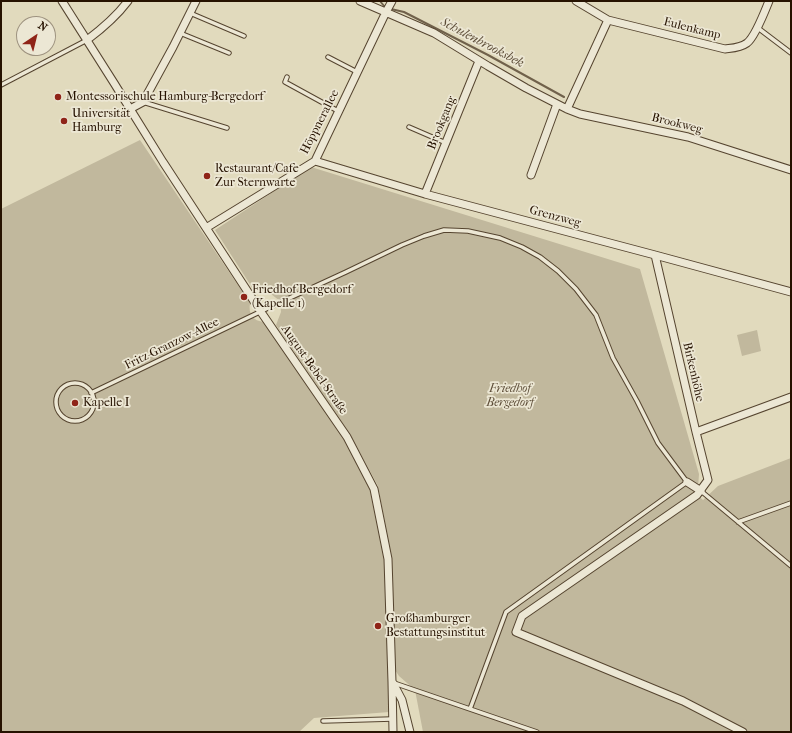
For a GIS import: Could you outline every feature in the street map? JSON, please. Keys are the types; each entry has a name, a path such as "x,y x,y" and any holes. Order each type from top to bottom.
{"street":[{"name":"August-Bebel-Straße","path":"62,1 206,228 261,312 347,437 374,488 388,559 392,732"},
{"path":"87,40 108,24 128,1"},
{"path":"130,109 143,102 196,1"},
{"name":"Brookweg","path":"360,1 434,33 479,61 567,109 580,114 688,136 791,170"},
{"name":"Höppnerallee","path":"206,228 315,161 392,1"},
{"name":"Eulenkamp","path":"576,1 608,20 725,49 738,48 748,43 758,28 769,1"},
{"path":"567,109 608,20"},
{"name":"Brookgang","path":"425,194 479,61"},
{"path":"531,175 557,104"},
{"name":"Grenzweg","path":"315,161 425,194 791,292"},
{"name":"Birkenhöhe","path":"655,255 708,480 701,491"},
{"path":"696,432 791,397"},
{"path":"687,482 701,491 657,524 522,616 516,632 683,701 742,732"},
{"name":"August-Bebel-Straße","path":"392,682 402,700 410,732"}],"lane":[{"path":"190,13 244,36"},
{"path":"758,28 791,53"},
{"path":"180,33 229,53"},
{"path":"1,85 87,40"},
{"path":"328,57 357,72"},
{"path":"287,77 284,82 339,111"},
{"path":"143,102 228,128"},
{"path":"409,127 446,143"},
{"name":"Fritz-Granzow-Allee","path":"92,394 402,245 444,230 468,231 500,238 522,247 540,257 558,271 576,289 596,315 613,358 658,443 687,482"},
{"path":"71,384 83,385 92,394 94,404 90,414 86,418 79,421 68,421 63,418 56,408 55,402 57,395 64,386 71,384"},
{"path":"470,709 506,612 687,482"},
{"path":"701,491 791,566"},
{"path":"738,522 791,503"},
{"path":"392,682 537,732"},
{"path":"323,721 392,719"}],"green space":[{"path":"140,140 250,303 252,316 257,320 264,322 344,439 370,490 385,562 389,712 314,718 299,732 1,732 1,209"},
{"name":"Friedhof Bergedorf","path":"311,167 640,269 699,474 698,488 695,493 703,500 718,486 791,458 791,732 423,732 415,690 399,676 395,670 392,562 378,486 351,436 276,325 281,312 280,301 271,294 255,292 215,230"},
{"path":"757,330 761,351 742,356 737,335"}],"waterway":[{"name":"Schulenbrooksbek","path":"380,1 386,7"},
{"name":"Schulenbrooksbek","path":"391,9 404,12 488,55 564,97"}],"place":[{"name":"Montessorischule Hamburg-Bergedorf","path":"58,97"},
{"name":"Universität Hamburg","path":"64,121"},
{"name":"Restaurant/Cafe Zur Sternwarte","path":"207,176"},
{"name":"Friedhof Bergedorf (Kapelle 1)","path":"244,297"},
{"name":"Kapelle I","path":"75,403"},
{"name":"Großhamburger Bestattungsinstitut","path":"378,626"}]}
